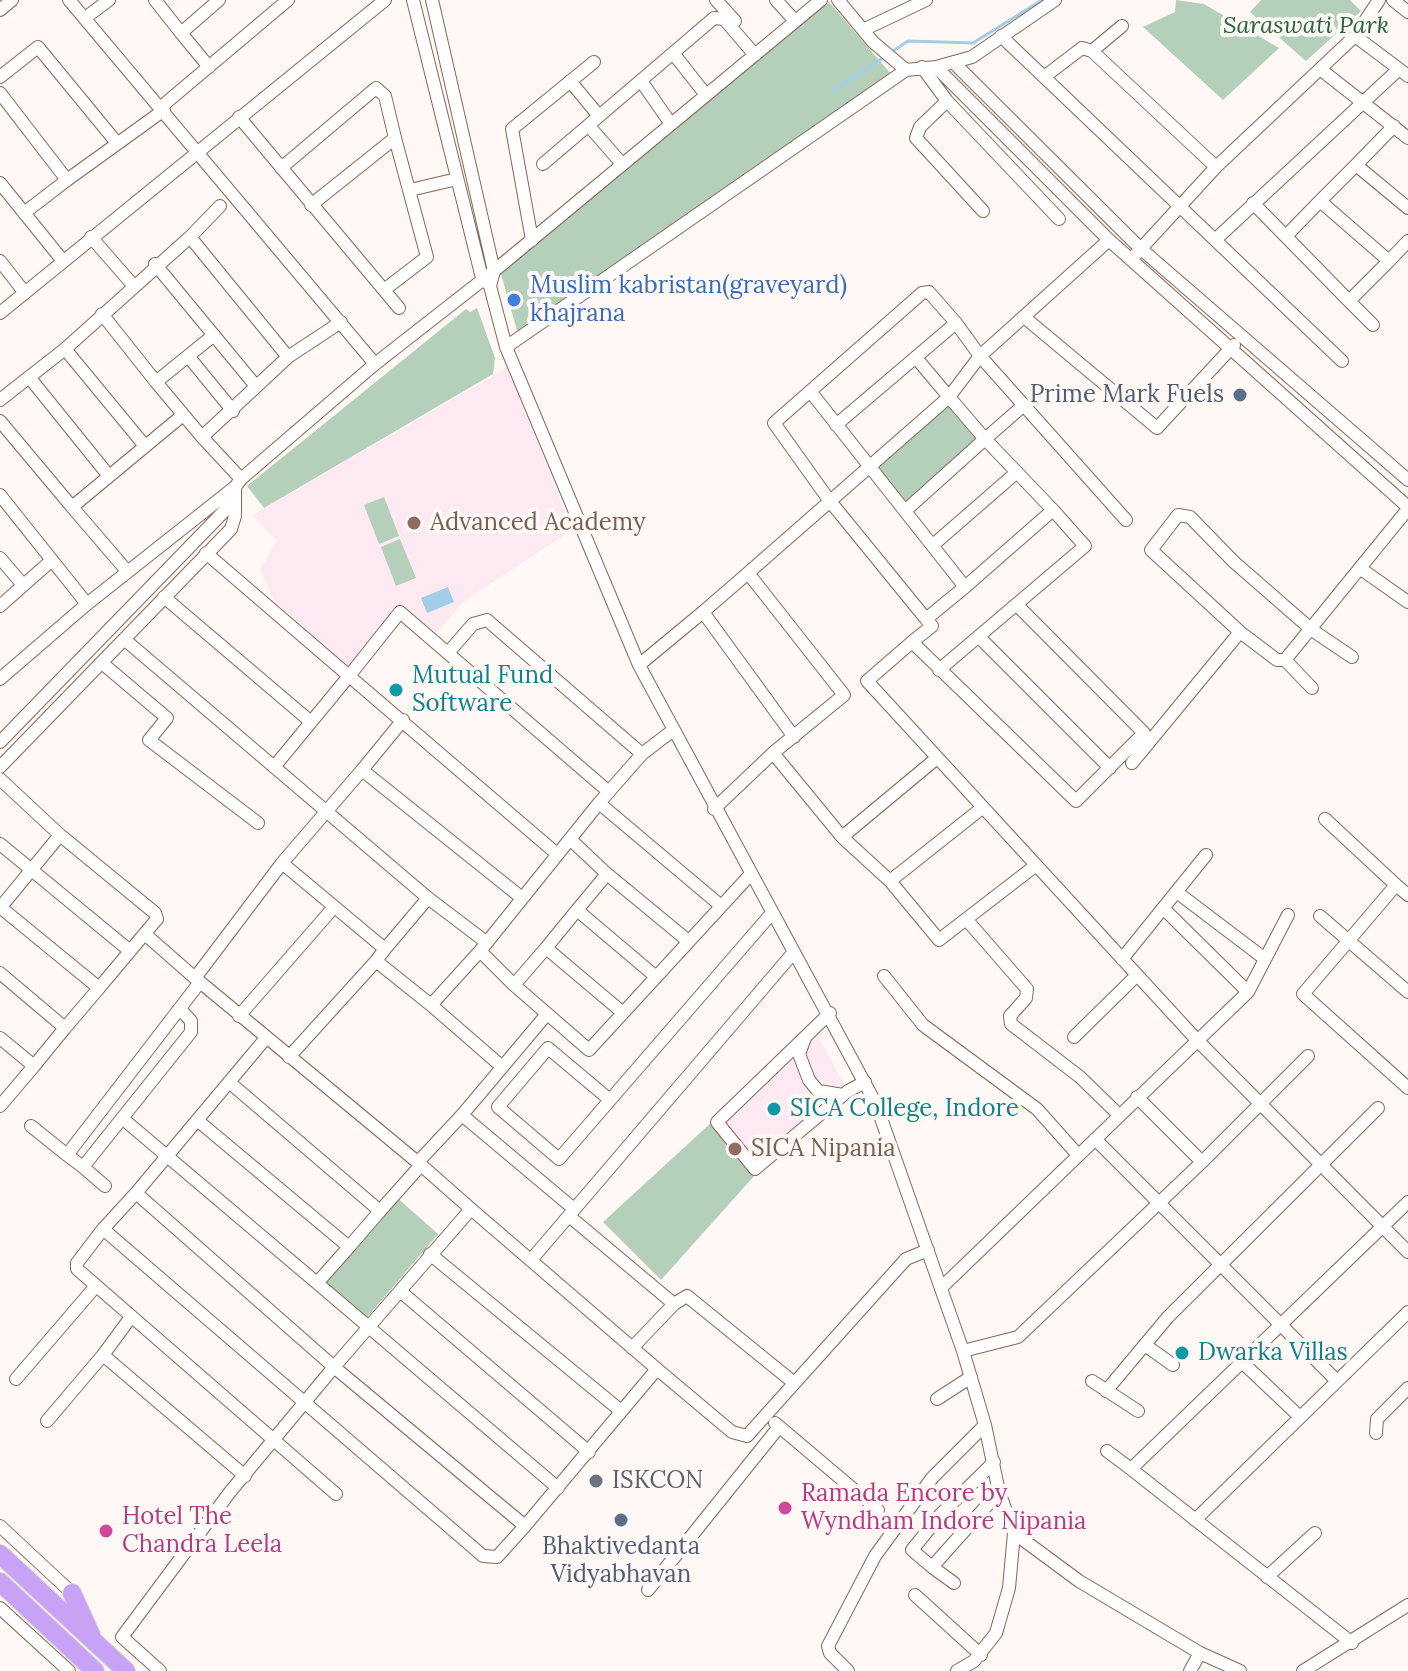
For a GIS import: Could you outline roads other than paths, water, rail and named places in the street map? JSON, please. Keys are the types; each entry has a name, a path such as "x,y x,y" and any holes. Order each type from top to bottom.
{"highway":[{"path":"0,1554 126,1671"},
{"path":"0,1582 95,1671"},
{"path":"72,1593 94,1641"}],"street":[{"path":"0,10 12,0"},
{"path":"69,0 375,364"},
{"path":"85,18 109,0"},
{"path":"155,0 209,67"},
{"path":"181,33 219,0"},
{"path":"24,213 162,108 288,0"},
{"path":"364,0 373,10"},
{"path":"0,313 385,0"},
{"path":"413,0 457,179 489,279"},
{"path":"432,0 489,279 506,347 639,665 714,809 830,1013 865,1082 899,1161 963,1351 985,1425 999,1492 1014,1533 1004,1607 996,1633 979,1662 957,1671"},
{"path":"716,0 758,52"},
{"path":"776,0 795,21"},
{"path":"0,742 237,489 375,364 489,279 622,164 821,0"},
{"path":"838,0 873,42 902,68"},
{"path":"863,30 926,0"},
{"path":"1131,260 1216,167 1355,36 1379,0"},
{"path":"1393,0 1408,12"},
{"path":"506,347 902,68 929,67 972,57 1050,1"},
{"path":"543,164 719,17 758,52"},
{"path":"1092,51 1122,26"},
{"path":"1001,36 1342,361"},
{"path":"1216,239 1364,102 1403,73 1355,36"},
{"path":"0,77 38,47 117,143"},
{"path":"1044,77 1082,48 1092,51 1216,167"},
{"path":"673,53 706,95"},
{"path":"532,240 512,129 594,62"},
{"path":"954,63 1140,248 1408,480"},
{"path":"929,67 947,101 1059,219"},
{"path":"929,67 1109,240 1408,508 1285,660"},
{"path":"1320,69 1408,138"},
{"path":"570,81 599,116"},
{"path":"641,81 671,124"},
{"path":"281,168 376,88 385,96 427,257 384,290"},
{"path":"0,93 67,180"},
{"path":"947,101 920,127 916,138 983,211"},
{"path":"239,117 399,308"},
{"path":"589,126 622,164"},
{"path":"1286,236 1394,126"},
{"path":"311,205 395,138"},
{"path":"1356,165 1408,208"},
{"path":"410,190 457,179"},
{"path":"0,183 63,261"},
{"path":"1320,201 1389,261"},
{"path":"1253,203 1373,325"},
{"path":"0,400 65,349 155,264 190,237 220,206"},
{"path":"91,237 133,285"},
{"path":"190,237 288,357"},
{"path":"639,665 949,397 980,356 1109,240"},
{"path":"1349,301 1408,241"},
{"path":"155,264 255,385"},
{"path":"2,267 25,293"},
{"path":"714,809 773,753 844,695 867,681 932,626 829,500 774,423 922,293 929,292 980,356 1126,520"},
{"path":"0,767 231,529 237,489 202,437 102,314"},
{"path":"1024,317 1157,428 1242,337"},
{"path":"202,437 288,357 341,322"},
{"path":"836,425 956,323"},
{"path":"156,382 214,335"},
{"path":"65,349 145,446"},
{"path":"188,356 233,411"},
{"path":"917,359 985,439 1085,546 939,670"},
{"path":"1274,386 1285,373"},
{"path":"29,377 109,476"},
{"path":"810,391 965,587"},
{"path":"906,510 1024,405"},
{"path":"72,507 183,415"},
{"path":"0,421 127,571"},
{"path":"933,545 1017,472"},
{"path":"0,679 127,571 237,489"},
{"path":"0,495 4,510 52,560 87,604"},
{"path":"926,619 1053,510"},
{"path":"1312,688 1285,660 1277,660 1240,632 1151,550 1178,515 1190,517 1234,562 1312,630 1352,657"},
{"path":"206,553 557,854"},
{"path":"0,558 23,585"},
{"path":"0,606 52,560"},
{"path":"1361,569 1408,602"},
{"path":"748,573 844,695"},
{"path":"164,597 311,722"},
{"path":"912,642 1067,796 1076,801 1144,733 1017,605"},
{"path":"274,767 400,612 609,792"},
{"path":"703,612 794,737"},
{"path":"448,653 473,624 487,620 642,754"},
{"path":"1132,763 1240,632"},
{"path":"979,637 1110,768"},
{"path":"124,639 483,946 514,985 589,1050 750,875"},
{"path":"102,663 167,718 149,740 258,823"},
{"path":"867,681 1196,1039 1408,1252"},
{"path":"67,1155 180,1009 282,863 328,813 403,720"},
{"path":"431,1005 642,754 672,731"},
{"path":"773,753 842,837 890,881 939,940 1035,866"},
{"path":"842,837 937,758"},
{"path":"362,770 522,898"},
{"path":"0,779 60,835 155,913 157,919 1,1102"},
{"path":"599,803 720,905"},
{"path":"890,881 982,808"},
{"path":"1325,819 1408,895"},
{"path":"60,835 0,907 99,988"},
{"path":"570,839 687,940"},
{"path":"0,844 130,951"},
{"path":"1122,959 1206,855"},
{"path":"282,863 385,949"},
{"path":"514,985 607,874"},
{"path":"1396,885 1303,994 1408,1088"},
{"path":"1178,893 1265,959"},
{"path":"289,1057 428,898"},
{"path":"239,1016 334,907"},
{"path":"1164,909 1248,992"},
{"path":"577,910 655,976"},
{"path":"610,1100 548,1048 498,1107 559,1159 772,913"},
{"path":"942,1287 1248,992 1288,915"},
{"path":"1320,916 1408,992"},
{"path":"966,919 1027,989 1026,998 1010,1016 1011,1024 1080,1077 1119,1115"},
{"path":"146,935 740,1436 747,1436 766,1417 793,1382 906,1259 928,1250"},
{"path":"546,948 622,1012"},
{"path":"531,1260 794,952"},
{"path":"376,961 500,1065"},
{"path":"0,973 65,1028"},
{"path":"1074,1037 1137,975"},
{"path":"884,976 923,1025 1037,1109 1078,1155"},
{"path":"83,1167 191,1032 191,1021 180,1009"},
{"path":"830,1013 717,1122 755,1169 843,1095 865,1082"},
{"path":"317,1283 462,1115 500,1065 547,1014"},
{"path":"806,1034 799,1054 809,1080 818,1091 843,1095"},
{"path":"0,1038 34,1066"},
{"path":"266,1038 103,1229 77,1263 77,1269 336,1494"},
{"path":"963,1351 1018,1337 1160,1203 1308,1056"},
{"path":"229,1082 380,1211"},
{"path":"1137,1097 1202,1162"},
{"path":"1106,1391 1145,1345 1378,1108"},
{"path":"462,1115 674,1304"},
{"path":"122,1118 558,1488"},
{"path":"197,1120 349,1247"},
{"path":"31,1126 105,1186"},
{"path":"1095,1139 1337,1381"},
{"path":"136,1193 334,1367 525,1526"},
{"path":"1131,1469 1408,1202"},
{"path":"160,1671 122,1637 305,1402 471,1209"},
{"path":"103,1229 483,1556 497,1557 657,1369"},
{"path":"430,1254 621,1411"},
{"path":"16,1379 95,1287"},
{"path":"400,1291 589,1452"},
{"path":"632,1348 684,1296 695,1299 793,1382"},
{"path":"1195,1520 1408,1312"},
{"path":"47,1421 131,1317"},
{"path":"1145,1345 1173,1365"},
{"path":"103,1355 245,1476"},
{"path":"1242,1362 1300,1417"},
{"path":"937,1399 971,1377"},
{"path":"1092,1381 1138,1411"},
{"path":"1376,1433 1377,1419 1408,1388"},
{"path":"766,1417 880,1511 912,1550 954,1583"},
{"path":"848,1671 830,1653 828,1646 894,1529 932,1478 985,1425"},
{"path":"648,1590 779,1427"},
{"path":"1107,1451 1352,1643"},
{"path":"912,1550 941,1514 994,1462"},
{"path":"932,1567 999,1492"},
{"path":"0,1526 72,1593"},
{"path":"1014,1533 1079,1581 1232,1670"},
{"path":"1267,1577 1315,1533"},
{"path":"915,1595 979,1662"},
{"path":"1303,1671 1320,1666 1408,1605"},
{"path":"0,1608 69,1671"},
{"path":"1190,1671 1200,1653"}],"water":[{"path":"448,587 454,602 427,613 421,598"}],"waterway":[{"path":"893,51 908,41 973,43 1042,0"},
{"path":"832,91 883,58"}],"place":[{"name":"Muslim kabristan(graveyard) khajrana","path":"514,300"},
{"name":"Prime Mark Fuels","path":"1240,395"},
{"name":"Advanced Academy","path":"414,523"},
{"name":"Mutual Fund Software","path":"396,690"},
{"name":"SICA College, Indore","path":"774,1109"},
{"name":"SICA Nipania","path":"735,1149"},
{"name":"Dwarka Villas","path":"1182,1353"},
{"name":"ISKCON","path":"596,1481"},
{"name":"Ramada Encore by Wyndham Indore Nipania","path":"785,1508"},
{"name":"Bhaktivedanta Vidyabhavan","path":"621,1520"},
{"name":"Hotel The Chandra Leela","path":"106,1531"}],"park label":[{"name":"Saraswati Park","path":"1306,26"}]}
